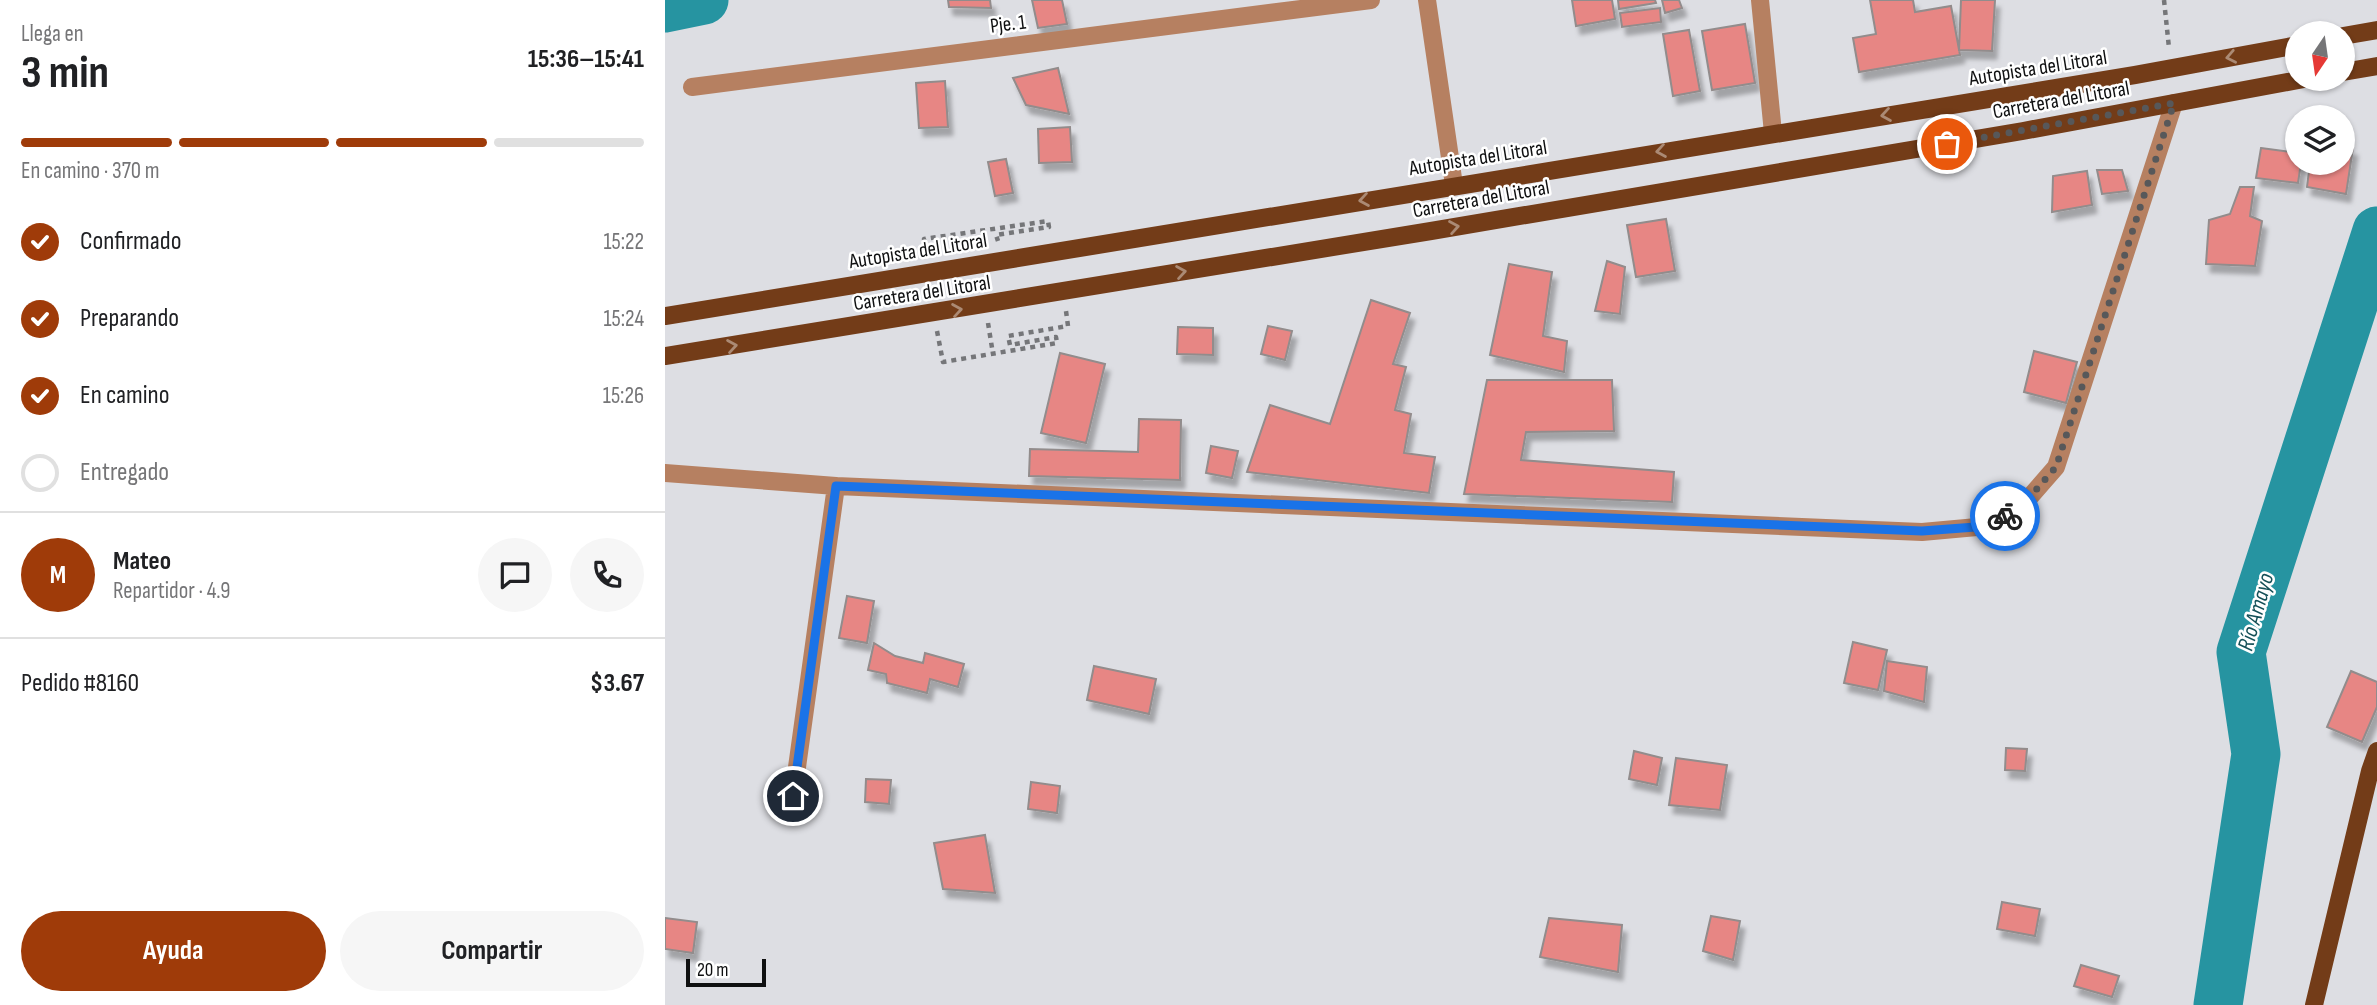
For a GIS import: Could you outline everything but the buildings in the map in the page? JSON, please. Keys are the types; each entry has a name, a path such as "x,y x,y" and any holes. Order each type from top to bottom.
{"main road":[{"path":"2355,34 2377,30"},
{"name":"Autopista del Litoral","path":"665,316 2285,47"},
{"path":"2355,70 2377,66"},
{"name":"Carretera del Litoral","path":"665,356 1431,232 2285,83"},
{"path":"2314,1005 2377,751"}],"street":[{"name":"Pje. 1","path":"692,88 1371,0"},
{"path":"1427,0 1454,185"},
{"path":"1760,0 1773,133"},
{"path":"665,473 836,486 1922,531 1989,526 2022,506 2056,467 2174,103"},
{"path":"793,796 836,486"}],"path":[{"path":"2164,0 2171,68"},
{"path":"924,239 1048,221 1049,227 996,235 998,243 1010,241"},
{"path":"934,313 943,362 1057,343 1056,337 1010,345 1008,336 1068,326"}],"waterway":[{"path":"665,8 704,0"},
{"name":"Río Amayo","path":"2218,1005 2256,754 2241,652 2377,231"}],"way so far":[{"path":"1947,144 2174,103 2056,467 2022,506 2005,516"}],"route":[{"path":"793,796 836,486 1922,531 1989,526 2005,516"}]}
